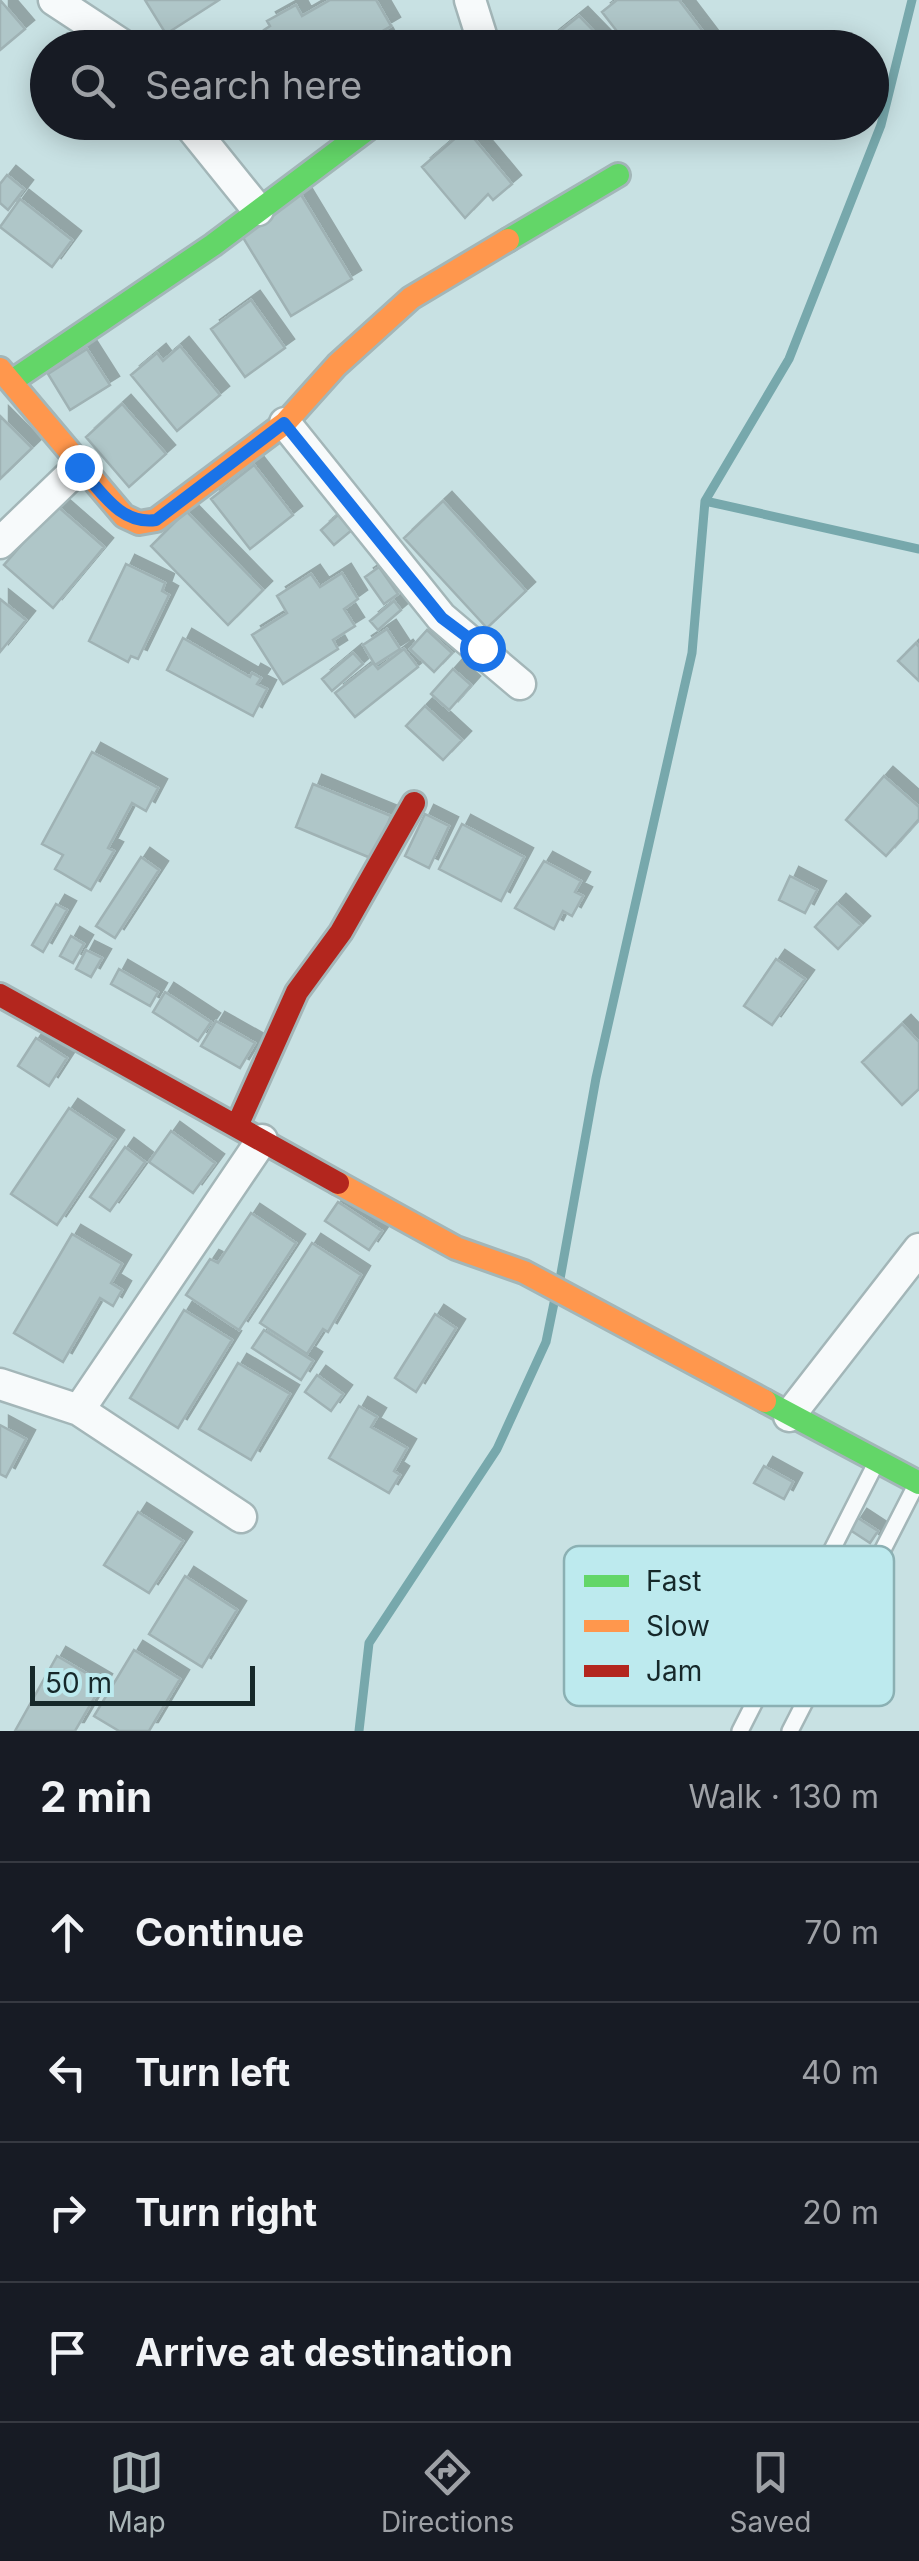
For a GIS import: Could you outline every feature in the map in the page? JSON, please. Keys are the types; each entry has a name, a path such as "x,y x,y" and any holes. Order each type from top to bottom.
{"street":[{"path":"54,0 100,30"},
{"path":"470,0 479,30"},
{"path":"202,140 258,210"},
{"path":"353,140 258,210 6,375 79,467 124,516 139,522 156,520 284,423 336,365 411,298 618,175"},
{"path":"284,423 442,618 520,684"},
{"path":"0,543 79,467"},
{"path":"78,1410 249,1133 297,992 341,932 414,803"},
{"path":"0,994 456,1248 524,1272 918,1482"},
{"path":"789,1416 919,1250"},
{"path":"0,1384 78,1410 241,1517"}],"lane":[{"path":"834,1546 877,1461"},
{"path":"885,1546 918,1482"},
{"path":"740,1731 753,1706"},
{"path":"790,1731 803,1706"}],"building":[{"path":"0,0 25,29 0,50"},
{"path":"145,0 219,0 172,30 164,30"},
{"path":"330,0 376,0 391,26 384,30 264,30 270,26 267,21 296,5 302,16"},
{"path":"617,0 679,0 702,30 616,30 602,12"},
{"path":"579,16 593,30 562,30"},
{"path":"453,140 475,140 512,184 493,200 488,194 465,218 422,167"},
{"path":"7,175 24,189 8,210 0,203 0,184"},
{"path":"300,193 352,279 291,316 239,231"},
{"path":"20,199 72,240 52,267 0,227"},
{"path":"251,300 285,348 245,377 211,329"},
{"path":"180,346 220,395 177,431 131,375 157,353 163,361"},
{"path":"87,349 110,385 70,410 48,374"},
{"path":"122,404 166,454 129,487 86,437"},
{"path":"0,416 32,448 0,479"},
{"path":"254,465 293,515 250,549 211,499"},
{"path":"443,501 526,591 487,628 404,538"},
{"path":"56,505 104,547 53,608 4,565"},
{"path":"186,511 263,590 228,625 151,546"},
{"path":"338,515 352,530 334,545 321,530"},
{"path":"126,564 165,583 162,591 169,595 138,659 131,656 128,662 89,641"},
{"path":"379,567 398,594 384,604 365,577"},
{"path":"342,573 358,599 344,609 355,626 333,640 338,649 283,684 252,635 287,613 277,596 311,574 320,587"},
{"path":"0,599 26,620 0,652"},
{"path":"394,601 401,610 378,630 370,621"},
{"path":"387,629 400,649 375,665 363,645"},
{"path":"427,630 452,653 434,672 410,649"},
{"path":"183,638 250,677 252,673 261,678 257,684 267,689 253,716 167,670"},
{"path":"916,643 919,647 919,681 898,661"},
{"path":"404,649 418,667 355,717 335,693 373,663 378,669"},
{"path":"353,653 363,664 332,691 322,679"},
{"path":"453,669 471,685 449,710 431,694"},
{"path":"425,706 462,740 443,760 406,726"},
{"path":"92,752 158,788 146,811 132,803 108,848 114,851 91,890 55,869 63,855 42,844"},
{"path":"884,776 919,807 919,819 886,856 846,820"},
{"path":"313,784 391,816 373,859 296,827"},
{"path":"425,814 449,826 429,868 405,856"},
{"path":"462,824 524,857 501,901 439,869"},
{"path":"141,857 159,870 115,938 96,926"},
{"path":"544,861 581,881 575,892 583,896 572,916 563,911 554,929 515,908"},
{"path":"790,876 817,890 805,913 779,900"},
{"path":"837,903 861,925 838,949 815,927"},
{"path":"56,904 67,910 43,952 32,945"},
{"path":"71,936 84,944 73,963 60,956"},
{"path":"86,950 102,958 91,977 76,969"},
{"path":"776,959 805,979 772,1025 744,1006"},
{"path":"119,969 158,992 150,1006 111,984"},
{"path":"165,992 211,1022 198,1041 153,1012"},
{"path":"216,1021 255,1043 240,1068 201,1046"},
{"path":"902,1024 919,1042 919,1089 902,1105 862,1062"},
{"path":"36,1038 67,1058 49,1086 18,1066"},
{"path":"69,1108 115,1139 57,1225 11,1194"},
{"path":"171,1131 215,1163 193,1193 149,1162"},
{"path":"125,1147 145,1162 110,1211 90,1197"},
{"path":"338,1202 382,1231 369,1250 325,1221"},
{"path":"251,1213 296,1243 239,1330 186,1295 210,1259 218,1263"},
{"path":"72,1234 122,1264 111,1283 122,1290 113,1306 100,1298 63,1362 14,1333"},
{"path":"312,1243 361,1275 328,1332 323,1329 307,1354 260,1323"},
{"path":"184,1310 232,1340 178,1428 130,1398"},
{"path":"435,1314 456,1328 416,1392 395,1378"},
{"path":"264,1330 313,1361 301,1380 252,1348"},
{"path":"238,1363 290,1394 251,1460 199,1429"},
{"path":"317,1375 343,1394 331,1411 305,1392"},
{"path":"359,1406 377,1417 371,1427 407,1448 394,1471 400,1475 389,1493 329,1458"},
{"path":"0,1425 26,1439 6,1477 0,1474"},
{"path":"764,1466 793,1482 784,1499 754,1483"},
{"path":"138,1512 183,1541 149,1593 104,1565"},
{"path":"858,1518 878,1531 870,1543 850,1530"},
{"path":"185,1576 237,1610 202,1667 149,1634"},
{"path":"134,1650 180,1679 149,1731 119,1731 94,1716"},
{"path":"57,1656 103,1683 75,1731 15,1731"}],"waterway":[{"path":"889,93 912,0"},
{"path":"560,1279 596,1078 692,653 705,501 789,359 875,140"},
{"path":"705,501 919,549"},
{"path":"359,1731 369,1643 497,1449 546,1342 554,1303"}],"traffic: fast":[{"path":"12,381 213,245 353,140"},
{"path":"508,240 618,175"},
{"path":"765,1401 919,1483"}],"traffic: slow":[{"path":"0,369 124,516 139,523 156,520 285,423 337,365 411,298 508,240"},
{"path":"338,1183 456,1248 524,1272 765,1401"}],"traffic: jam":[{"path":"237,1126 297,992 341,932 414,803"},
{"path":"0,995 338,1183"}],"route":[{"path":"79,467 124,516 139,522 156,520 284,423 442,618 482,648"}]}
